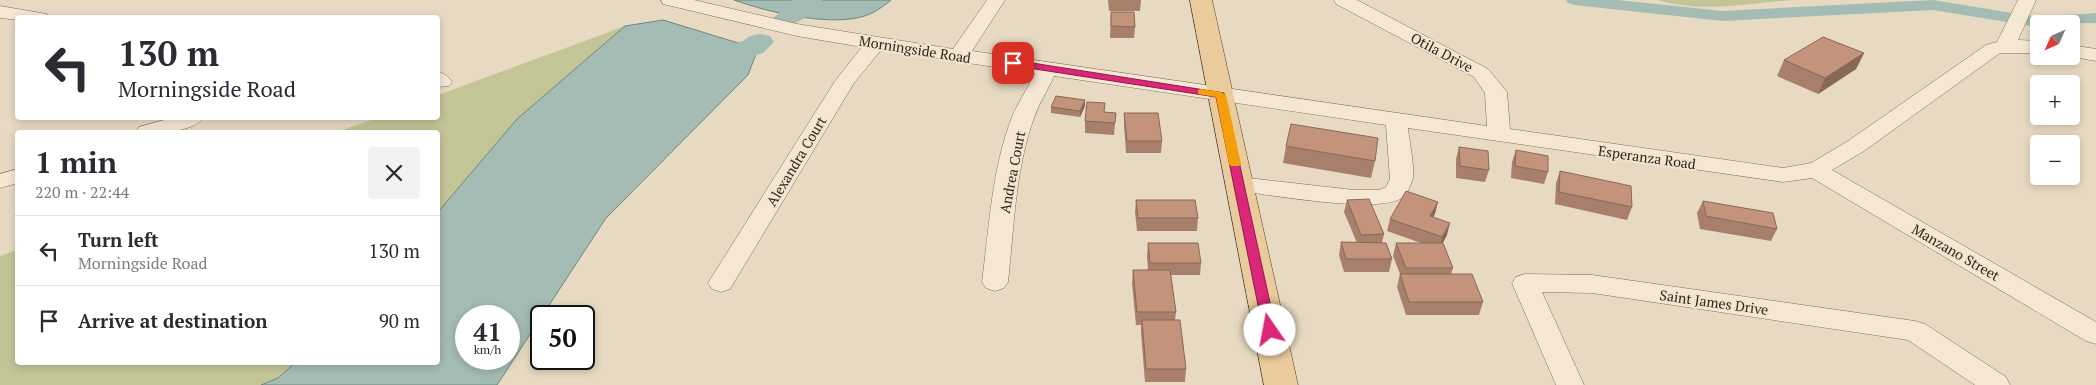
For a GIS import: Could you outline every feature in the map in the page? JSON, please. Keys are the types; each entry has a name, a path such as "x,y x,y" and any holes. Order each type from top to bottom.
{"main road":[{"path":"1201,0 1281,385"}],"street":[{"name":"Morningside Road","path":"670,0 797,30 1221,95"},
{"path":"959,56 996,0"},
{"name":"Otila Drive","path":"1343,0 1481,73 1496,92 1499,135"},
{"path":"2008,40 2026,1"},
{"path":"0,12 20,15"},
{"name":"Esperanza Road","path":"1221,95 1783,175 1815,170 1856,146 1983,55 2008,40 2030,45"},
{"name":"Alexandra Court","path":"721,283 845,81 876,43"},
{"path":"2080,52 2096,55"},
{"name":"Andrea Court","path":"996,282 1005,196 1013,153 1023,117 1048,68"},
{"path":"153,130 186,120"},
{"path":"1239,184 1354,197 1382,197 1395,192 1402,179 1396,120"},
{"name":"Manzano Street","path":"1815,170 2096,334"},
{"path":"0,182 15,177"},
{"name":"Saint James Drive","path":"1570,385 1525,283 1592,284 1915,331 1996,385"}],"green space":[{"path":"1658,0 1791,0 1707,7 1674,4"},
{"path":"625,26 517,119 440,210 440,130 342,130 371,120 440,120 440,94"},
{"path":"15,251 15,365 293,365 278,378 261,385 0,385 0,256"}],"shaded area":[{"path":"734,0 891,0 865,16 831,20 780,13"},
{"path":"663,20 758,49 748,75 606,218 549,305 530,305 530,334 520,350 520,305 455,305 455,370 507,370 497,385 261,385 278,378 293,365 440,365 440,210 517,119 625,26"}],"building":[{"path":"1111,12 1134,12 1135,27 1111,26"},
{"path":"1823,37 1864,53 1825,78 1784,60"},
{"path":"1056,96 1085,100 1080,111 1051,107"},
{"path":"1087,102 1105,103 1104,112 1116,113 1115,123 1085,121"},
{"path":"1124,113 1158,113 1162,141 1127,141"},
{"path":"1291,124 1378,138 1375,161 1286,146"},
{"path":"1459,147 1488,151 1489,170 1460,166"},
{"path":"1516,150 1548,156 1548,172 1515,166"},
{"path":"1560,171 1631,186 1632,207 1559,192"},
{"path":"1406,191 1438,202 1430,216 1450,223 1442,237 1390,219"},
{"path":"1369,199 1384,234 1361,235 1347,200"},
{"path":"1136,200 1195,200 1198,218 1138,218"},
{"path":"1703,201 1773,213 1777,229 1706,216"},
{"path":"1341,242 1386,243 1392,259 1346,259"},
{"path":"1148,243 1198,243 1201,263 1150,263"},
{"path":"1396,243 1443,243 1453,268 1406,268"},
{"path":"1133,270 1170,270 1176,312 1137,312"},
{"path":"1400,274 1472,274 1483,302 1409,302"},
{"path":"1142,320 1180,320 1186,369 1146,369"}],"waterway":[{"path":"787,18 809,0"},
{"path":"1574,0 1723,16 1933,5 2037,22 2096,18"},
{"path":"707,61 753,47 760,42"}],"slow traffic":[{"path":"1201,92 1221,95 1235,164"}],"route":[{"path":"1013,63 1221,95 1270,330"}]}
